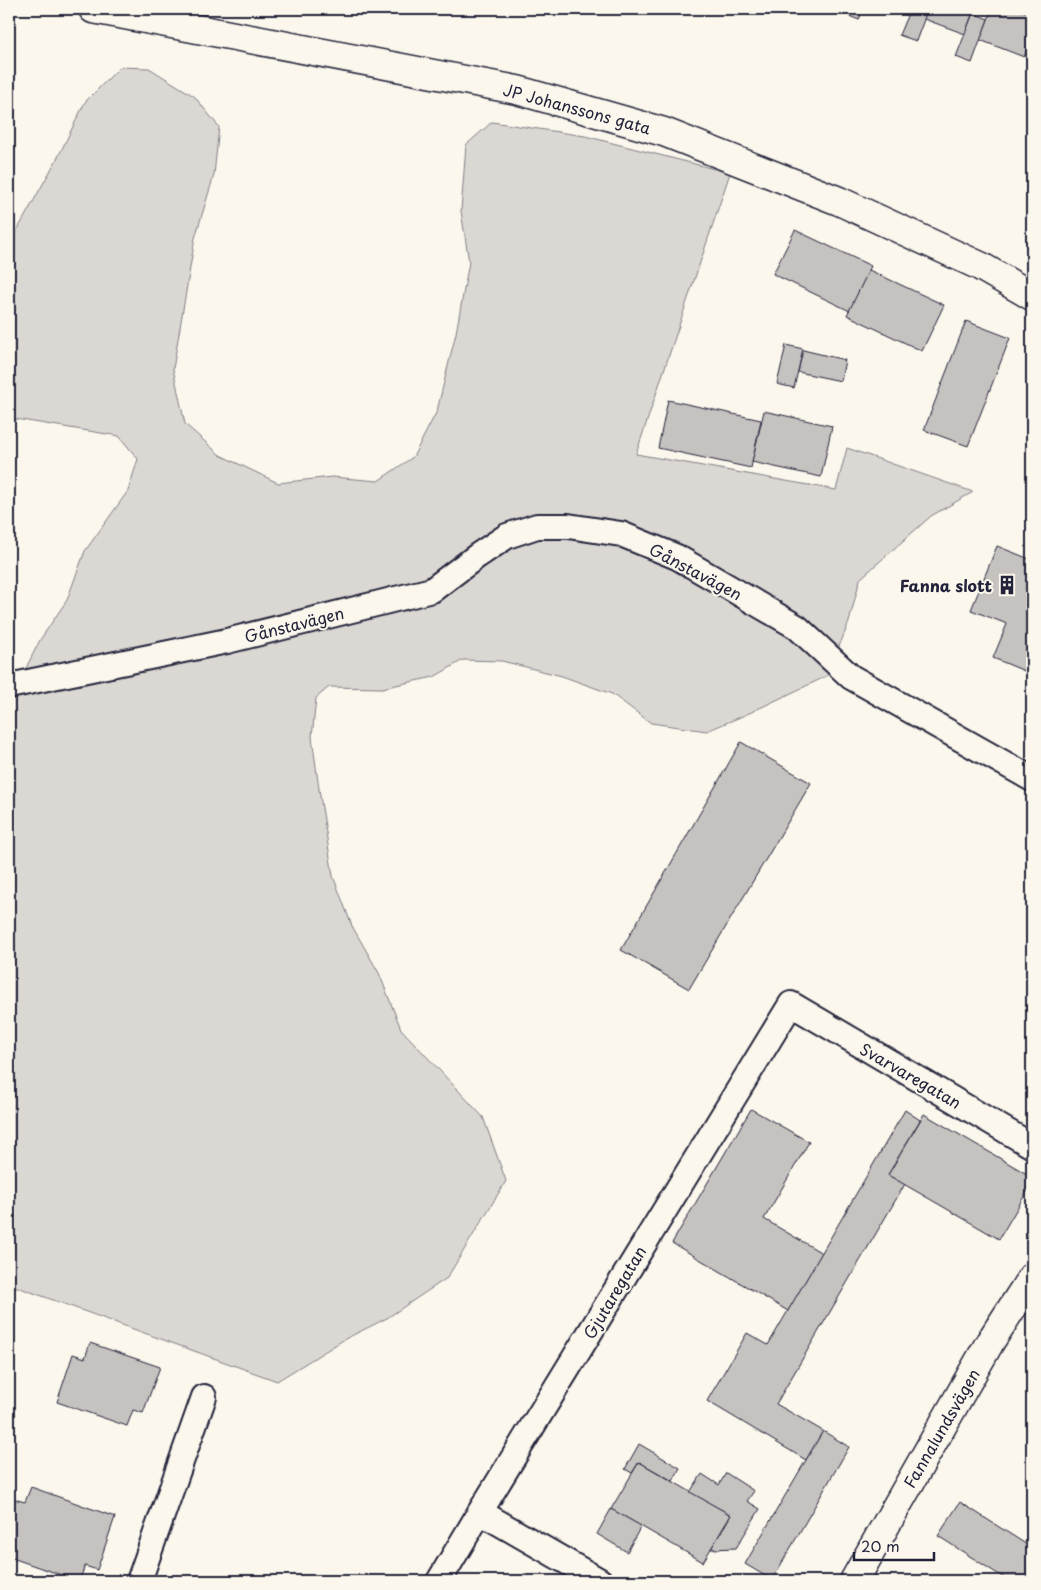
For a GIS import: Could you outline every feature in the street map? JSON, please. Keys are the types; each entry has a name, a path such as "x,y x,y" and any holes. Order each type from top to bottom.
{"street":[{"name":"JP Johanssons gata","path":"93,9 516,90 664,132 839,201 980,266 1032,296"},
{"name":"Gånstavägen","path":"9,686 227,641 432,590 507,536 537,526 568,526 621,534 677,557 797,627 851,677 1032,779"},
{"name":"Svarvaregatan","path":"791,1004 1032,1146"},
{"name":"Gjutaregatan","path":"439,1581 791,1004"},
{"name":"Fannalundsvägen","path":"854,1581 985,1351 1032,1277"},
{"path":"139,1581 204,1397"},
{"path":"480,1512 600,1581"}],"shaded area":[{"path":"120,67 149,68 194,96 219,127 214,175 195,238 173,369 185,424 220,455 278,483 332,477 378,481 413,457 437,411 456,333 469,262 461,211 466,145 492,122 585,136 730,173 636,454 836,490 847,448 973,492 931,516 860,579 849,622 827,676 707,731 651,723 612,694 562,676 502,661 463,660 434,677 382,688 329,687 316,698 312,737 319,789 333,876 352,926 379,973 401,1029 483,1117 506,1181 447,1278 387,1318 345,1339 277,1381 9,1284 9,702 40,640 67,600 85,551 128,491 138,459 119,436 9,418 9,245 58,157 85,102"}],"building":[{"path":"845,9 863,9 859,20 844,14"},
{"path":"910,9 928,9 916,41 899,35"},
{"path":"928,9 974,9 965,34 924,19"},
{"path":"992,9 1018,9 1032,14 1032,37 1024,57 980,40"},
{"path":"973,13 988,19 972,63 956,57"},
{"path":"795,230 871,266 850,311 773,274"},
{"path":"869,270 944,305 922,351 847,315"},
{"path":"966,321 1010,338 968,446 924,430"},
{"path":"786,345 803,349 794,388 777,384"},
{"path":"803,350 845,360 841,381 798,372"},
{"path":"668,400 761,420 751,468 658,448"},
{"path":"764,411 832,426 821,477 752,462"},
{"name":"Fanna slott","path":"997,546 1032,560 1032,674 993,658 1007,624 971,610"},
{"path":"741,742 811,783 689,989 621,950"},
{"path":"751,1109 809,1142 764,1219 822,1253 788,1311 672,1243"},
{"path":"905,1110 920,1120 888,1175 905,1184 776,1404 823,1431 806,1460 707,1401 747,1333 768,1345"},
{"path":"924,1114 1032,1177 1032,1183 999,1239 888,1175"},
{"path":"90,1343 160,1367 143,1413 133,1410 127,1426 57,1402 73,1354 85,1358"},
{"path":"823,1431 849,1447 772,1580 745,1564"},
{"path":"639,1444 680,1468 673,1481 639,1462 632,1473 625,1469"},
{"path":"639,1462 731,1515 703,1562 611,1509"},
{"path":"726,1473 754,1491 747,1501 760,1509 736,1548 711,1549 731,1515 690,1492 702,1474 719,1485"},
{"path":"31,1487 115,1517 97,1570 85,1566 79,1581 9,1557 9,1513 14,1499 25,1502"},
{"path":"960,1502 1032,1548 1032,1581 1009,1581 938,1536"},
{"path":"611,1509 641,1526 627,1552 597,1534"}],"place":[{"name":"Fanna slott","path":"1007,585"}]}
